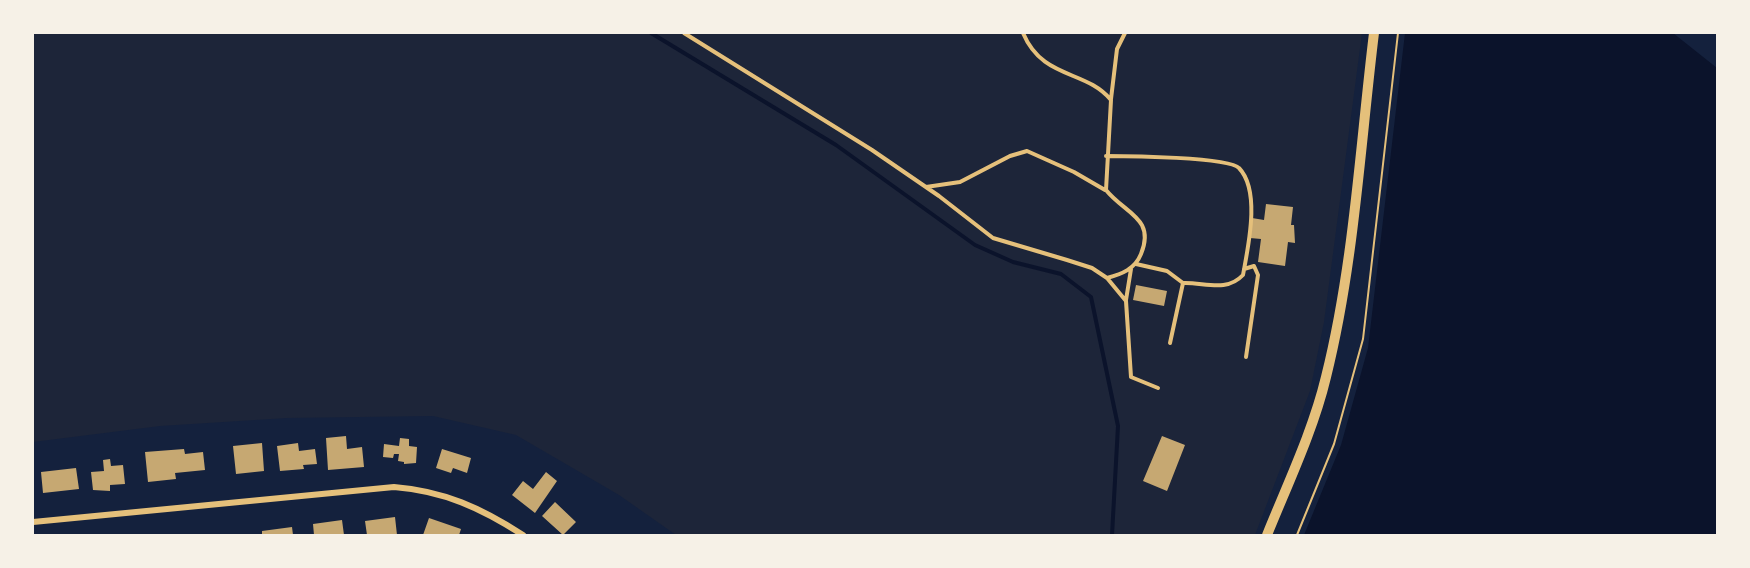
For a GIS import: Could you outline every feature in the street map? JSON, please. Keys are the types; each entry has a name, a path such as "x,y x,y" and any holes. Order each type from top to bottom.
{"street":[{"path":"1267,535 1316,411 1333,347 1346,269 1374,33"},
{"path":"33,522 394,487 444,494 468,503 523,535"}],"lane":[{"path":"684,33 927,187 993,238 1092,268 1107,278 1126,300"},
{"path":"1023,33 1034,53 1044,61 1067,75 1098,88 1111,100"},
{"path":"1106,190 1106,156 1117,49 1125,33"},
{"path":"927,187 960,182 1010,156 1027,151 1074,172 1106,190 1139,220 1143,227 1145,243 1136,264 1131,269 1107,278"},
{"path":"1106,156 1174,158 1238,167 1253,203 1244,269 1239,279 1225,285 1183,283 1172,273 1136,264"},
{"path":"1244,269 1254,266 1258,275 1246,357"},
{"path":"1131,269 1126,300 1130,374 1131,377 1158,388"},
{"path":"1170,343 1183,283"}],"path":[{"path":"1297,535 1334,444 1363,339 1398,33"}],"shaded area":[{"path":"33,33 1362,33 1324,322 1310,391 1255,535 676,535 619,495 516,435 433,416 287,418 160,426 33,442"},
{"path":"1405,33 1673,33 1717,68 1717,535 1304,535 1341,445 1368,348"}],"building":[{"path":"1266,204 1293,207 1291,225 1294,225 1295,243 1288,242 1285,266 1258,262 1261,239 1250,238 1252,218 1264,220"},
{"path":"1136,285 1167,291 1164,306 1133,300"},
{"path":"346,436 347,449 362,447 364,467 328,470 326,438"},
{"path":"1162,436 1185,445 1167,491 1143,481"},
{"path":"400,438 409,439 409,446 417,447 416,463 404,464 398,461 399,454 394,454 393,458 383,457 384,444 399,446"},
{"path":"262,443 264,471 236,474 233,446"},
{"path":"298,443 299,451 315,449 317,464 303,465 304,469 280,471 277,446"},
{"path":"184,449 185,454 203,452 205,470 175,473 176,479 148,482 145,452"},
{"path":"442,449 471,458 467,473 453,468 451,473 436,468"},
{"path":"110,459 111,466 123,465 125,484 110,485 110,491 93,490 91,472 104,471 103,460"},
{"path":"76,468 79,489 43,493 41,472"},
{"path":"546,472 557,481 535,513 512,495 523,481 533,489"},
{"path":"555,502 576,522 563,535 542,516"},
{"path":"395,517 397,535 367,535 365,521"},
{"path":"429,518 461,529 459,535 423,535"},
{"path":"342,520 344,535 314,535 313,524"},
{"path":"292,527 293,535 262,535 262,531"}],"waterway":[{"path":"651,33 836,145 975,245 1013,262 1061,274 1091,297 1118,426 1112,535"}]}
